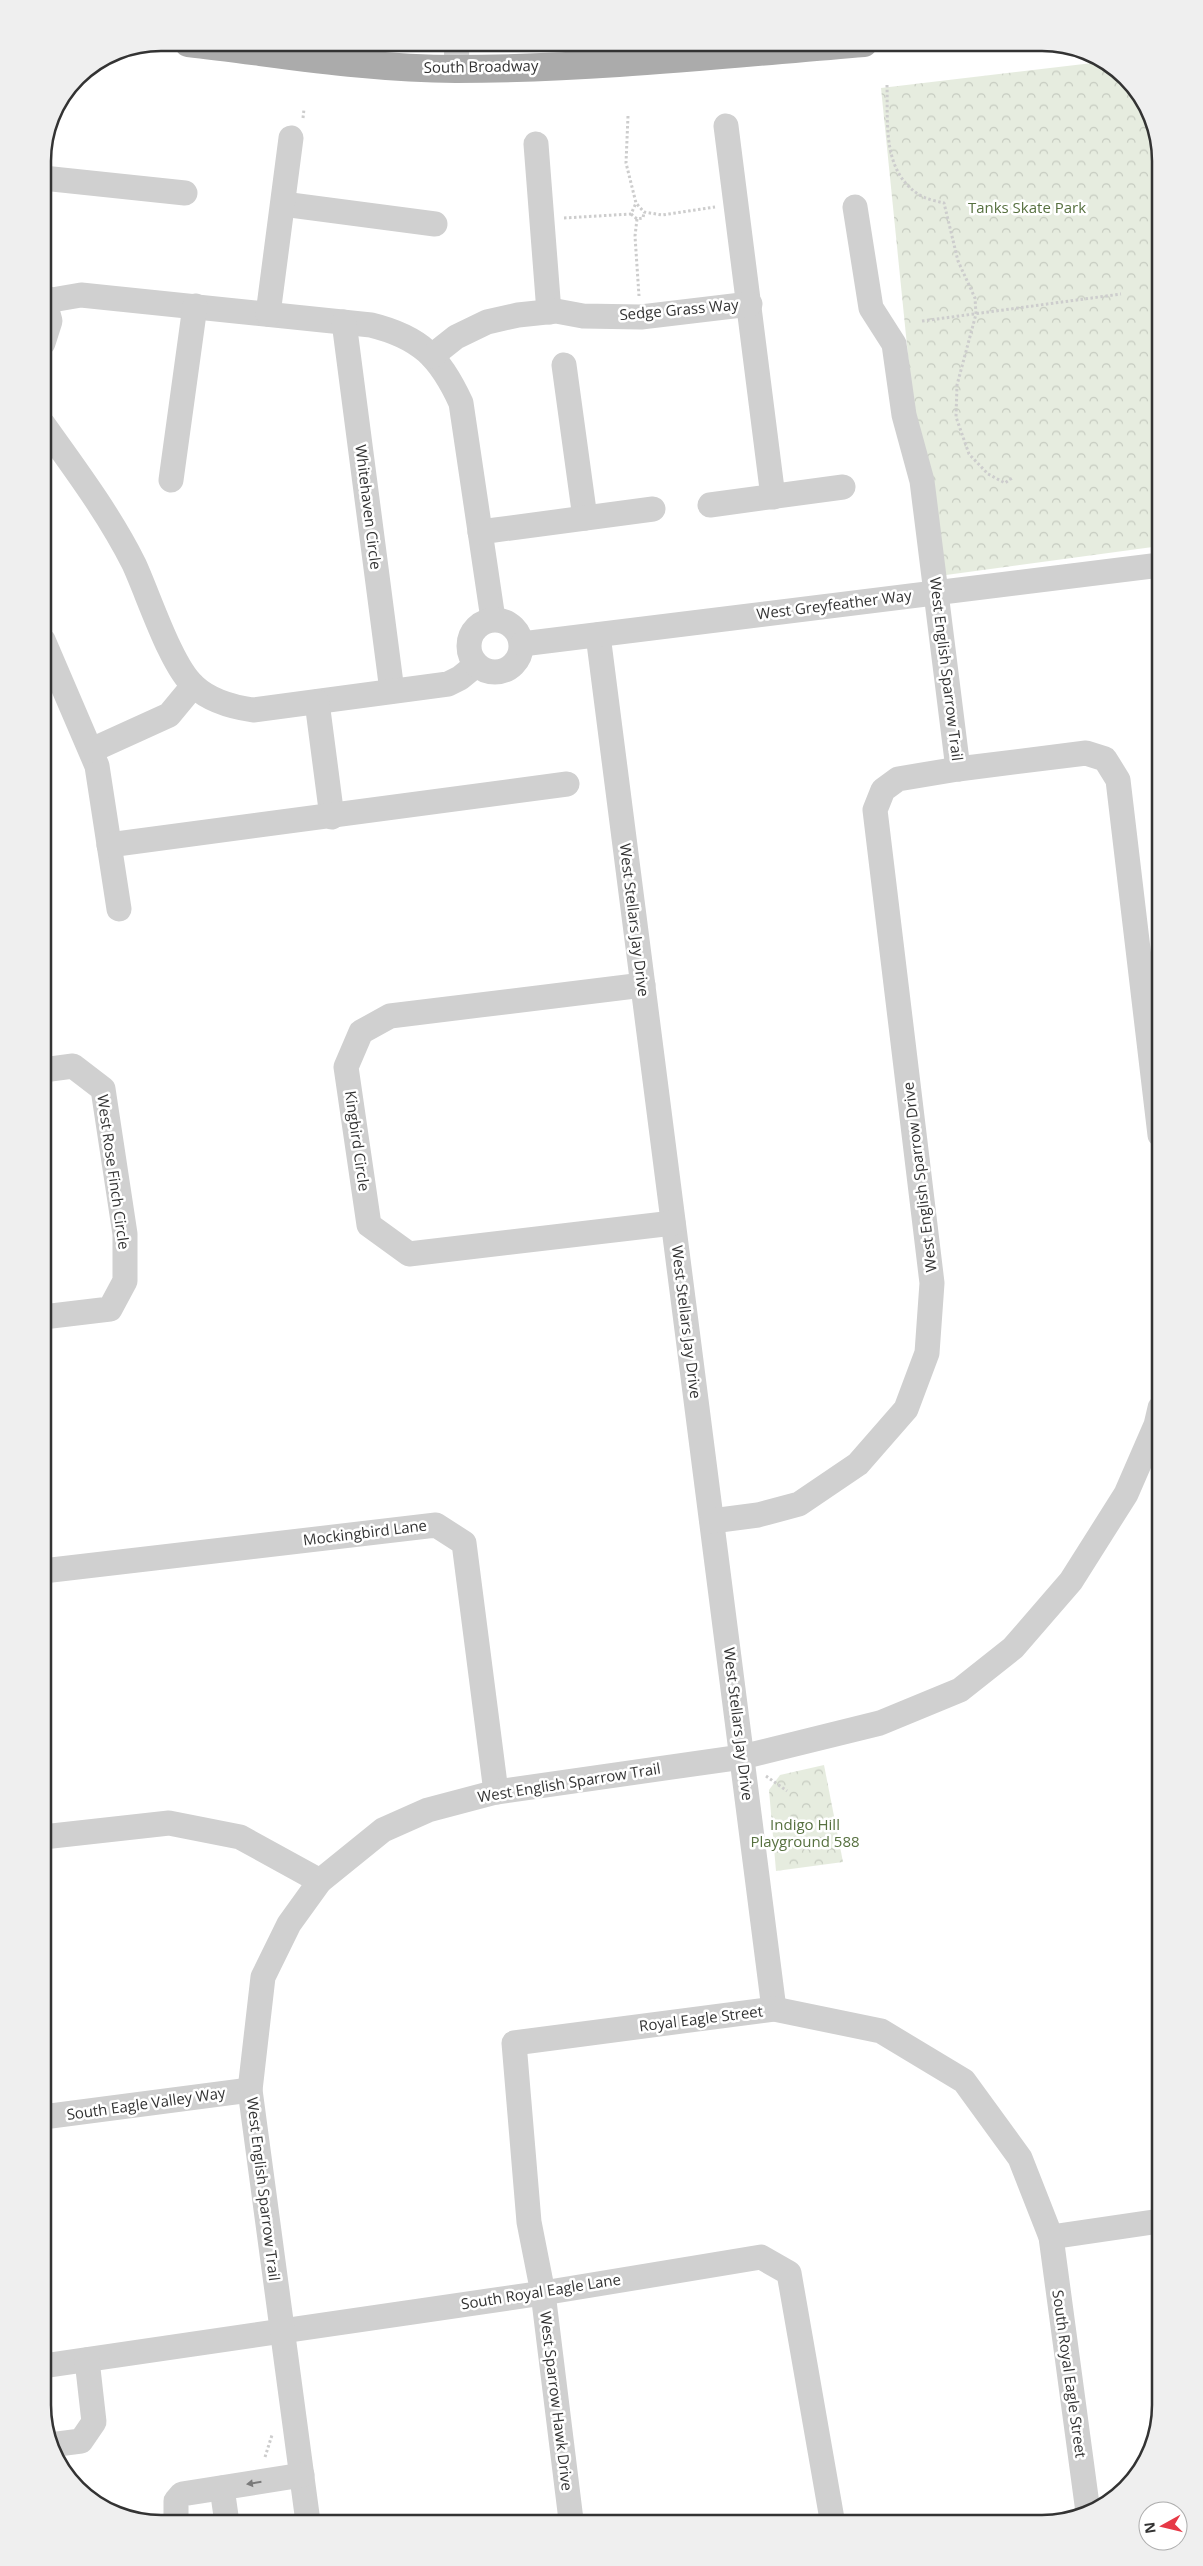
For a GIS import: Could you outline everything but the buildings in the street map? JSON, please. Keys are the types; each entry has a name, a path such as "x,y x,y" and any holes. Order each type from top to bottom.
{"main road":[{"name":"South Broadway","path":"260,51 388,67 457,56 562,65 754,51"}],"street":[{"name":"Sedge Grass Way","path":"726,126 773,497"},
{"path":"268,314 291,138"},
{"path":"536,144 549,312"},
{"path":"51,179 185,193"},
{"path":"283,204 435,224"},
{"name":"West English Sparrow Trail","path":"854,207 871,308 894,344 904,415 922,481 958,768 1086,753 1105,759 1118,780 1152,1067"},
{"path":"51,297 81,295 371,325 397,331 414,340 432,356 450,378 461,403 492,619"},
{"name":"Sedge Grass Way","path":"432,356 456,337 487,322 518,315 549,312 583,316 642,317 750,304"},
{"path":"172,480 195,306"},
{"name":"Whitehaven Circle","path":"344,322 392,692"},
{"path":"564,365 585,518"},
{"path":"51,435 105,511 134,564 177,662 193,686 213,699 236,708 253,710 317,702 448,684 460,678 476,665"},
{"path":"710,505 843,487"},
{"path":"480,532 653,509"},
{"name":"West Greyfeather Way","path":"598,635 1152,567"},
{"path":"492,619 510,623 519,634 522,644 520,657 509,669 497,673 488,672 476,665 470,654 469,642 474,629 482,622 492,619"},
{"path":"522,644 598,635"},
{"name":"West Stellars Jay Drive","path":"598,635 774,2009"},
{"path":"51,658 92,750 97,766 119,909"},
{"path":"92,750 169,715 193,686"},
{"path":"317,702 332,817"},
{"name":"West English Sparrow Drive","path":"712,1521 758,1515 799,1504 858,1464 906,1409 927,1353 932,1283 875,810 882,790 898,779 958,768"},
{"path":"109,844 332,817 567,784"},
{"name":"Kingbird Circle","path":"643,986 390,1016 361,1032 346,1068 369,1226 409,1254 673,1222"},
{"name":"West Rose Finch Circle","path":"51,1069 73,1066 103,1089 125,1234 125,1281 110,1309 51,1316"},
{"name":"West English Sparrow Trail","path":"307,2515 250,2090 263,1977 290,1924 320,1881 383,1830 428,1810 496,1792 742,1757 880,1723 960,1690 1013,1648 1071,1581 1126,1494 1152,1434"},
{"name":"Mockingbird Lane","path":"51,1570 436,1525 464,1543 496,1792"},
{"path":"51,1836 169,1823 240,1836 320,1881"},
{"name":"Royal Eagle Street","path":"529,2222 514,2043 774,2009 881,2031 964,2081 1020,2158 1050,2236"},
{"name":"South Eagle Valley Way","path":"51,2116 250,2090"},
{"name":"West Sparrow Hawk Drive","path":"529,2222 543,2293 570,2515"},
{"path":"1050,2236 1152,2222"},
{"name":"South Royal Eagle Street","path":"1050,2236 1087,2504"},
{"name":"South Royal Eagle Lane","path":"51,2365 543,2293 761,2257 789,2272 831,2515"},
{"path":"59,2444 81,2441 94,2422 87,2360"},
{"path":"176,2515 176,2501 182,2494 302,2475"},
{"path":"222,2488 226,2515"}],"path":[{"path":"887,84 890,154 900,179 919,196 944,203 958,261 976,298 976,314 957,385 956,417 969,454 988,474 1005,483 1012,478"},
{"path":"628,116 626,163 636,203 644,212 662,215 736,204"},
{"path":"631,214 636,203"},
{"path":"542,220 631,214 637,219 643,218 644,212"},
{"path":"637,219 635,236 642,317"},
{"path":"922,321 1121,294"}],"green space":[{"name":"Tanks Skate Park","path":"1091,63 1120,83 1137,106 1150,140 1152,161 1152,547 946,575 912,395 881,88"},
{"name":"Indigo Hill Playground 588","path":"824,1765 843,1862 776,1871 769,1790 780,1775"}]}
